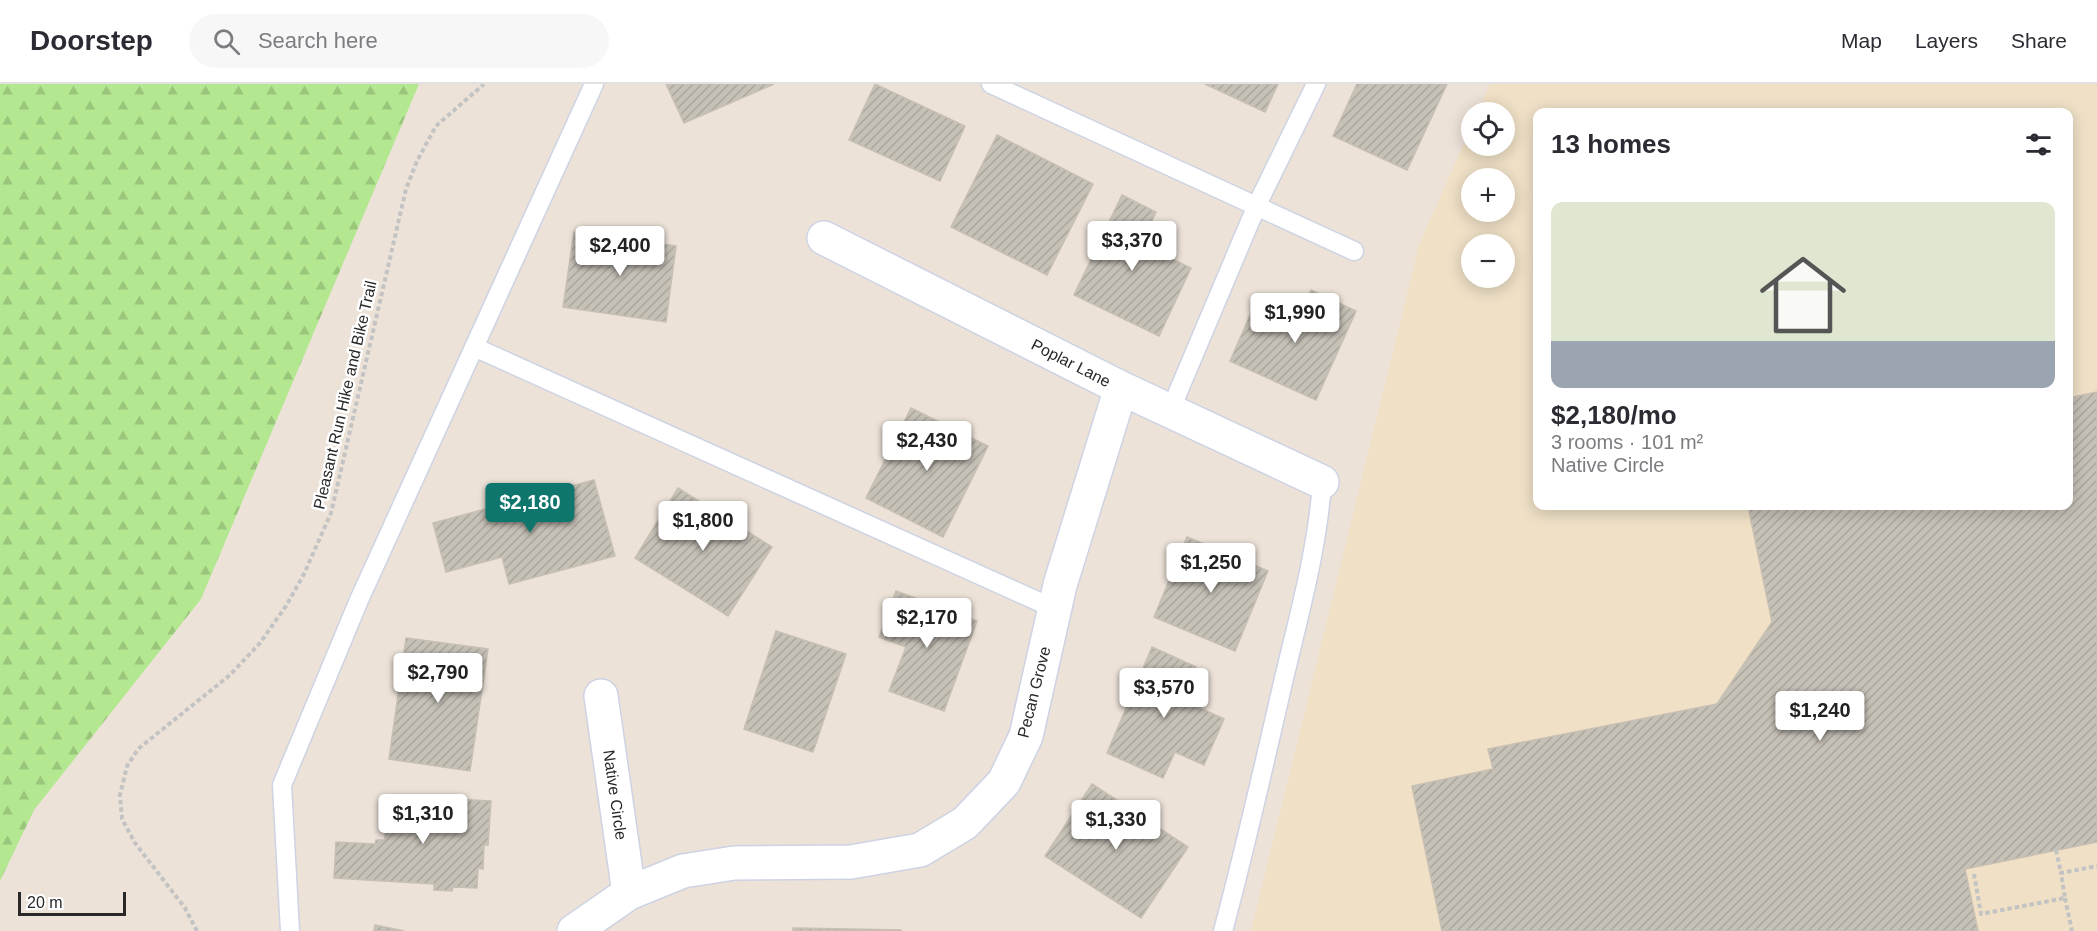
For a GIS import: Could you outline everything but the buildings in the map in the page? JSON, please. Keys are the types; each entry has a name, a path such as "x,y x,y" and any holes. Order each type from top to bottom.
{"street":[{"name":"Poplar Lane","path":"824,238 1121,388 1322,482"},
{"name":"Pecan Grove","path":"574,931 629,893 683,871 734,863 851,862 920,850 965,823 1004,782 1026,736 1060,585 1121,388"},
{"name":"Native Circle","path":"602,696 629,893"}],"lane":[{"path":"290,931 282,785 359,600 594,84"},
{"path":"991,84 1354,251"},
{"path":"1170,411 1257,205 1316,84"},
{"path":"474,346 1055,609"},
{"path":"1223,931 1245,849 1297,624 1320,508 1322,482"}],"path":[{"name":"Pleasant Run Hike and Bike Trail","path":"197,931 184,908 135,843 122,819 120,795 127,766 138,749 230,675 260,643 286,606 304,574 331,513 406,189 417,161 436,126 484,84"},
{"path":"2056,850 2072,931"},
{"path":"2061,873 2097,866"},
{"path":"1974,873 1981,914 2065,897"}],"shaded area":[{"path":"1490,84 2097,84 2097,931 1251,931 1419,245 1461,150 1461,156 1515,156 1515,102 1482,102"}],"green space":[{"path":"0,84 419,84 201,599 34,810 0,881"}]}
